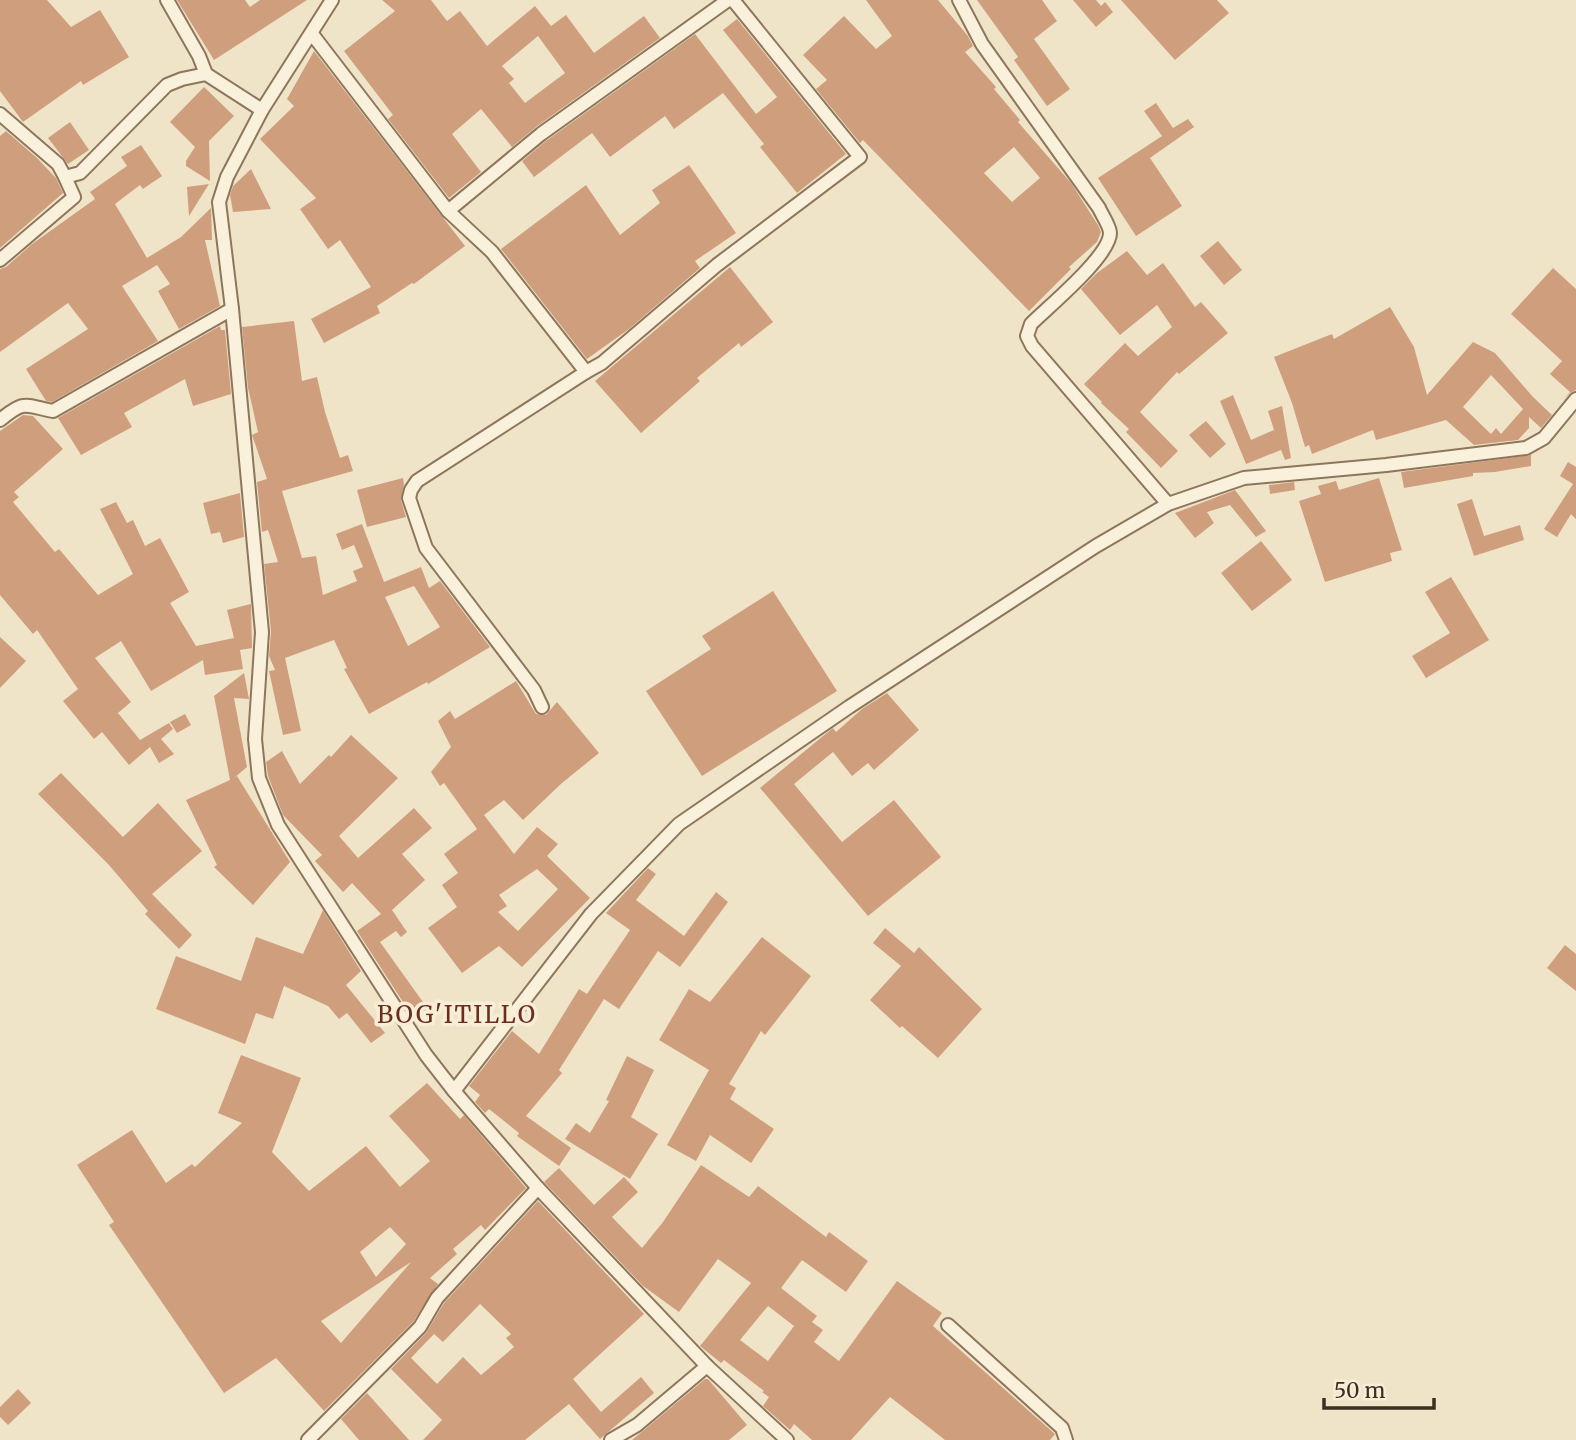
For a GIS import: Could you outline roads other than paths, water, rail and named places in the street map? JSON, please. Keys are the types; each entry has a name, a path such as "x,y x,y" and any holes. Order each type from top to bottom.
{"street":[{"path":"167,0 194,46 206,74 262,110"},
{"path":"332,0 262,110 227,177 219,202 232,309 261,632 256,739 259,778 278,825 418,1043 454,1091 538,1188 706,1366 787,1440"},
{"path":"448,211 541,134 731,0 860,157 717,265 602,363 417,481 411,489 410,498 426,548 534,690 542,707"},
{"path":"959,0 982,44 1099,208 1111,231 1107,246 1094,263 1031,324 1027,336 1032,346 1168,504"},
{"path":"312,34 448,211 492,252 586,372"},
{"path":"65,177 80,173 167,85 206,74"},
{"path":"0,114 58,164 74,197 0,260"},
{"path":"0,420 17,406 27,405 53,411 232,309"},
{"path":"454,1091 591,914 679,824 860,700 1096,545 1168,504 1244,478 1526,448 1544,438 1576,399"},
{"path":"308,1440 420,1327 437,1298 538,1188"},
{"path":"948,1325 1062,1427 1066,1440"},
{"path":"611,1440 637,1425 706,1366"}],"district":[{"name":"BOG'ITILLO","path":"457,1014"}]}
